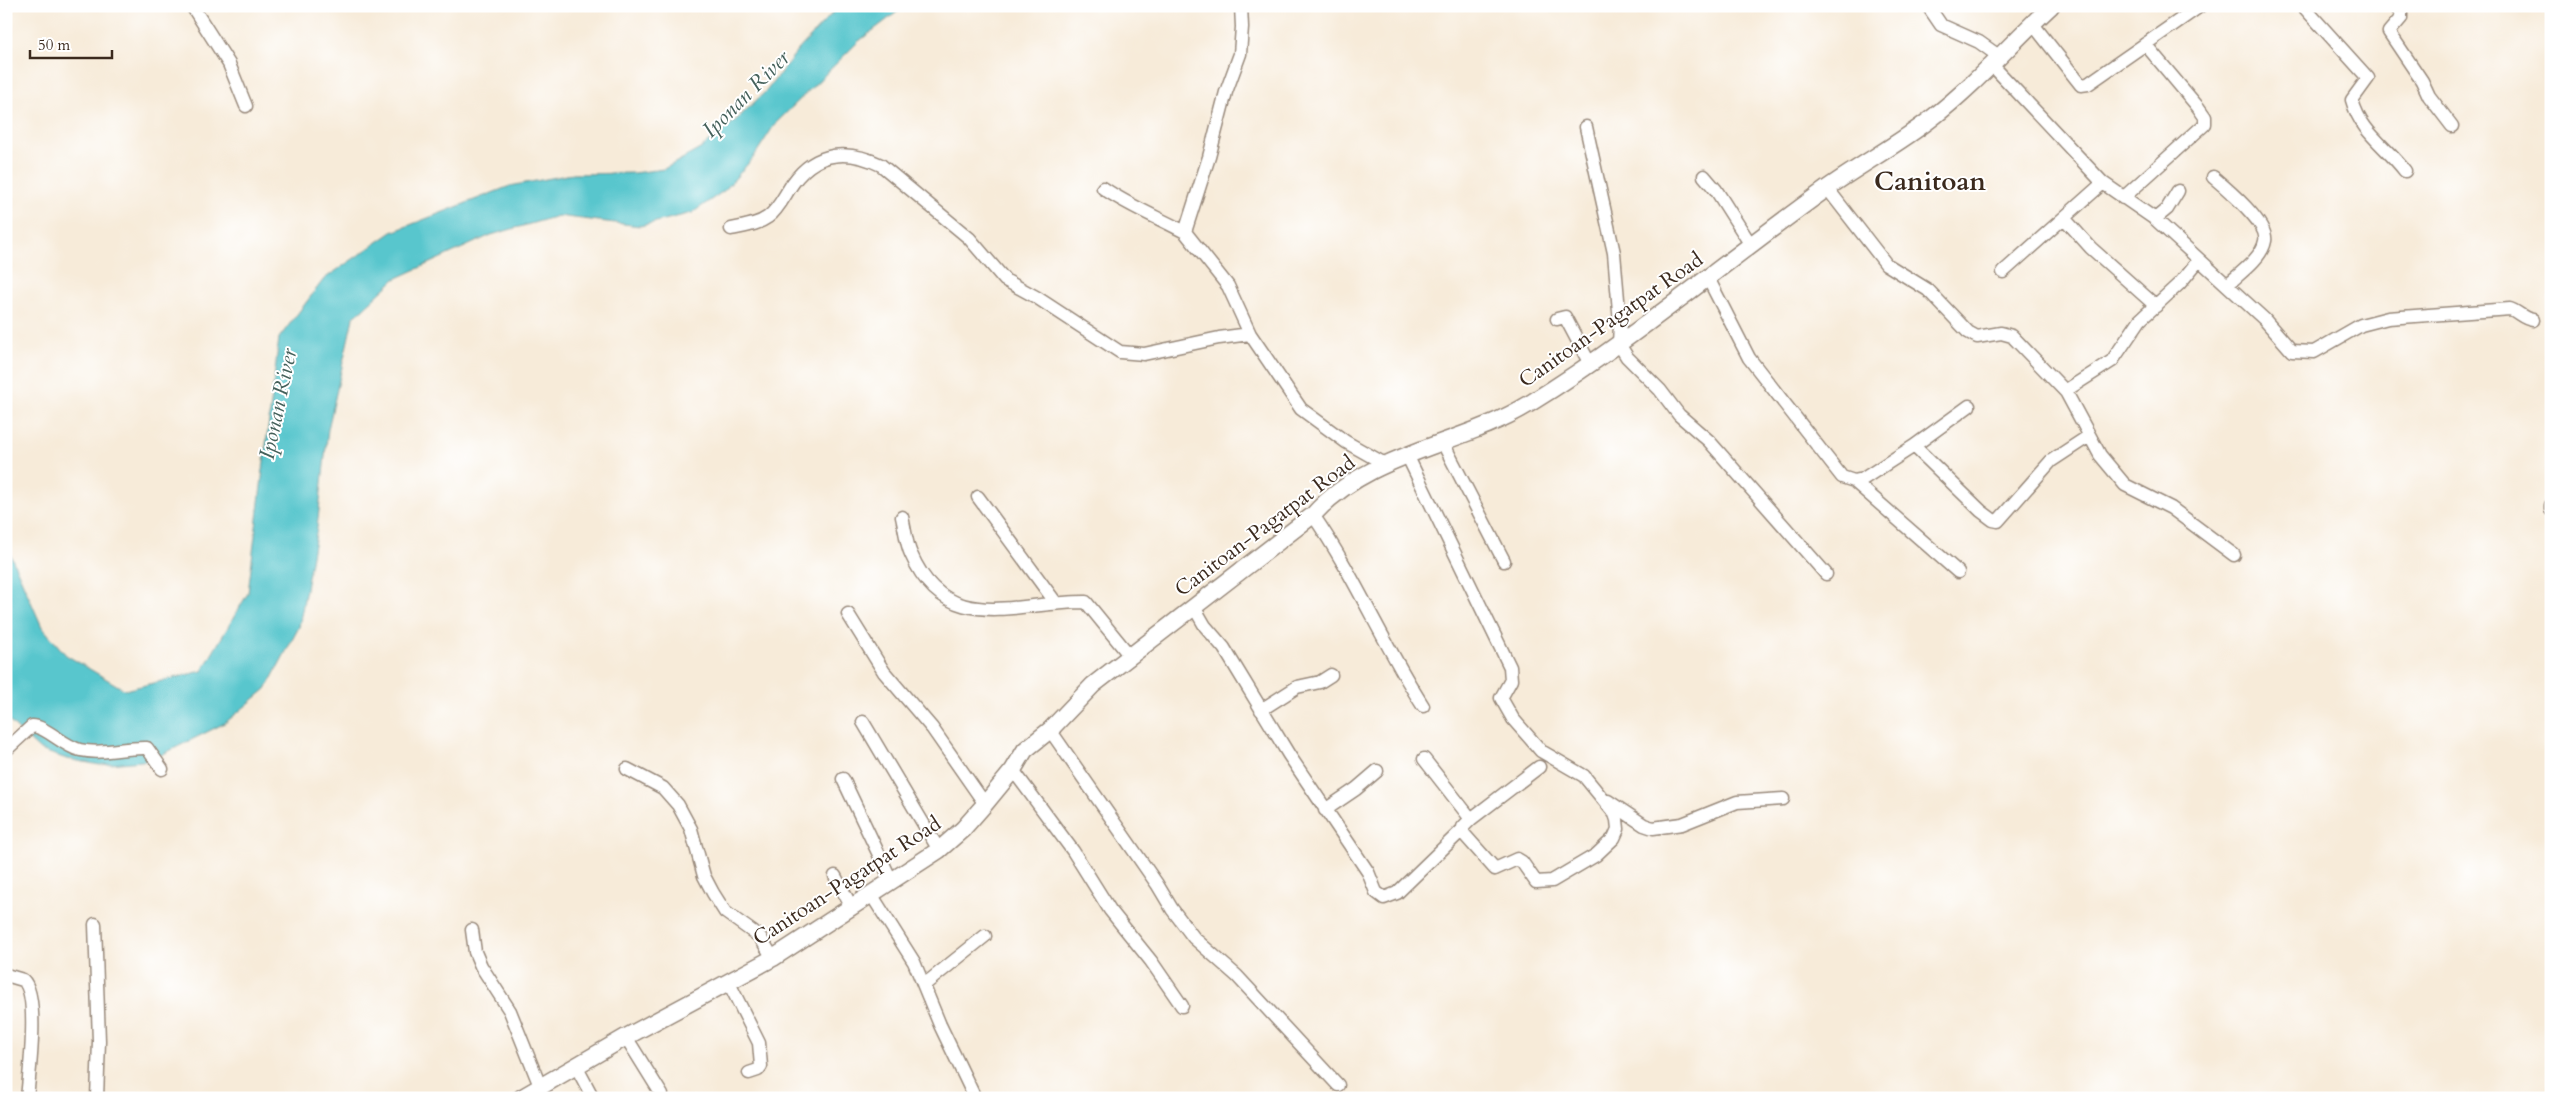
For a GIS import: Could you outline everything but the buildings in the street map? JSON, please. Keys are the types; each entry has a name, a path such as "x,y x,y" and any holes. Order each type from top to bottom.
{"street":[{"path":"192,6 229,64 246,106"},
{"path":"1185,232 1209,157 1226,92 1240,54 1242,27 1240,6"},
{"path":"1928,6 1941,25 1979,42 2103,183 2155,220 2264,319 2292,351 2297,353 2314,352 2361,325 2388,318 2510,309 2516,311 2526,320 2532,320"},
{"name":"Canitoan-Pagatpat Road","path":"521,1098 626,1037 773,958 939,850 963,829 985,804 1013,770 1025,750 1050,730 1093,684 1313,515 1324,502 1351,482 1385,464 1494,422 1527,405 1590,364 1827,188 1932,118 1996,61 2051,6"},
{"path":"2032,23 2080,85 2088,84 2107,73 2200,6"},
{"path":"2303,6 2368,78 2352,100 2355,112 2361,125 2405,171"},
{"path":"2395,6 2401,13 2401,18 2389,32 2422,81 2429,96 2452,126"},
{"path":"2123,198 2205,124 2205,117 2198,107 2145,44"},
{"path":"1586,128 1614,253 1620,323 1619,344 1627,357 1660,390 1680,415 1709,441 1826,574"},
{"path":"731,229 760,222 770,216 793,182 805,169 816,161 838,154 865,157 881,165 969,238 1005,280 1036,296 1120,352 1133,355 1144,354 1219,338 1250,334"},
{"path":"1704,176 1751,245"},
{"path":"2213,177 2248,210 2264,229 2265,234 2266,242 2257,255 2227,285"},
{"path":"2003,272 2103,183"},
{"path":"1103,188 1132,208 1150,214 1185,232 1234,294 1250,334 1301,409 1333,433 1385,464"},
{"path":"1827,188 1886,264 1928,290 1972,335 1977,337 2006,333 2012,336 2065,391 2100,455 2125,485 2171,508 2234,555"},
{"path":"2155,220 2166,209 2178,191"},
{"path":"2064,218 2091,248 2156,306"},
{"path":"2065,391 2112,361 2140,320 2180,283 2199,260"},
{"path":"1708,278 1749,358 1834,468 1842,477 1854,481 1958,572"},
{"path":"1557,319 1565,317 1590,364"},
{"path":"1854,481 1868,476 1914,446 1969,406"},
{"path":"1914,446 1981,511 1993,520 1998,520 2051,460 2089,436"},
{"path":"1443,443 1504,561"},
{"path":"1407,455 1470,582 1486,621 1508,662 1511,680 1501,698 1514,719 1541,752 1584,776 1617,820 1618,829 1614,838 1596,855 1556,879 1546,882 1536,882 1519,860 1515,860 1500,869 1493,868 1462,830"},
{"path":"978,497 1056,603"},
{"path":"2551,505 2551,510"},
{"path":"1313,515 1339,553 1391,649 1400,671 1423,706"},
{"path":"902,517 910,553 918,568 933,589 949,601 975,609 1086,602 1130,656"},
{"path":"1194,608 1205,626 1224,648 1325,810 1368,872 1376,892 1384,898 1397,893 1462,830 1470,819 1539,766"},
{"path":"848,614 884,672 932,728 985,804"},
{"path":"1261,710 1297,687 1320,682 1331,675"},
{"path":"863,722 939,850"},
{"path":"6,750 32,726 39,726 63,744 81,750 107,752 132,747 147,748 162,769"},
{"path":"1050,730 1157,884 1172,910 1194,938 1237,976 1338,1085"},
{"path":"1424,759 1470,819"},
{"path":"627,769 662,788 678,805 691,828 704,876 713,893 725,912 760,937 773,958"},
{"path":"1013,770 1073,851 1110,910 1151,961 1182,1006"},
{"path":"1325,810 1356,789 1377,771"},
{"path":"844,779 891,880"},
{"path":"1601,797 1619,806 1644,825 1653,828 1682,824 1736,802 1783,799"},
{"path":"835,876 851,906"},
{"path":"871,894 914,962 975,1098"},
{"path":"95,924 100,1041 97,1098"},
{"path":"472,930 481,966 510,1011 540,1086"},
{"path":"924,985 986,936"},
{"path":"6,975 23,980 30,992 32,1059 27,1098"},
{"path":"728,981 759,1044 761,1066 758,1070 748,1072"},
{"path":"626,1037 662,1095"},
{"path":"576,1066 592,1098"}],"water":[{"name":"Iponan River","path":"839,6 905,6 859,41 775,124 753,158 725,190 692,213 640,226 558,216 491,235 395,279 353,318 328,429 317,528 299,627 266,689 225,723 151,760 100,765 67,759 40,750 6,718 6,545 42,627 66,655 125,690 202,671 248,593 279,338 324,279 392,232 510,186 572,174 633,173 664,169 700,149 736,120 767,90 798,50"}],"district":[{"name":"Canitoan","path":"1930,181"}]}
